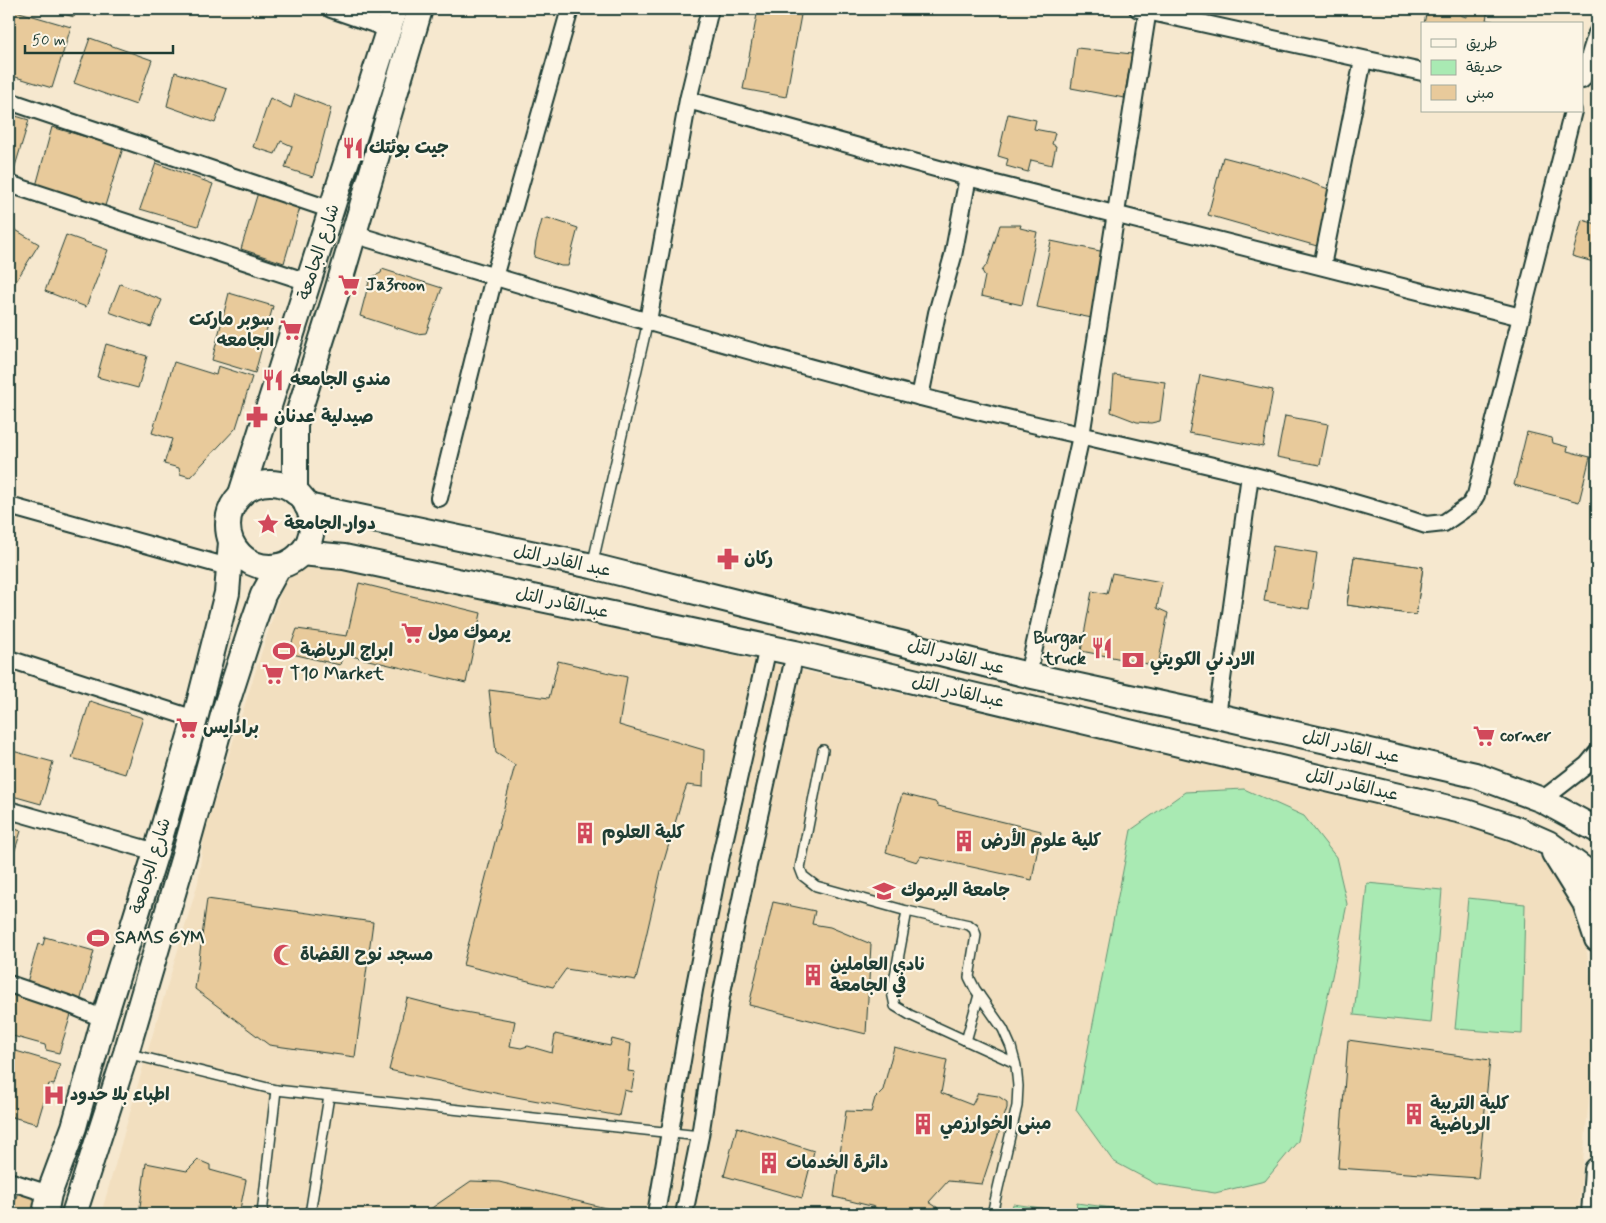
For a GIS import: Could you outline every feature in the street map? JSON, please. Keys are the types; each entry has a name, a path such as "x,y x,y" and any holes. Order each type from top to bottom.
{"main road":[{"name":"شارع الجامعة","path":"301,499 295,424 420,9"},
{"name":"شارع الجامعة","path":"241,494 392,19"},
{"path":"262,484 274,484 285,486 301,499 311,518 311,530 308,542 301,553 291,561 279,566 264,567 250,562 239,554 231,542 228,529 229,516 233,504 241,494 262,484"},
{"name":"عبد القادر التل","path":"301,499 592,566 1028,675 1475,775 1542,800 1597,830"},
{"name":"شارع الجامعة","path":"47,1204 74,1127 104,1018 195,719 227,593 231,542"},
{"name":"عبدالقادر التل","path":"301,553 344,557 795,653 1466,812 1514,828 1548,843 1597,879"},
{"name":"شارع الجامعة","path":"74,1214 126,1053 224,712 263,595 279,566"},
{"path":"1548,843 1585,903 1597,939"},
{"path":"1594,1214 1597,1170"}],"street":[{"path":"331,9 392,19"},
{"path":"439,498 494,277 570,9"},
{"path":"648,321 688,100 710,9"},
{"path":"1028,675 1081,436 1116,214 1144,9 1421,72"},
{"path":"1584,74 1597,33"},
{"path":"1322,266 1364,60"},
{"path":"688,100 968,176 1521,317"},
{"path":"9,101 332,210"},
{"path":"353,234 494,277 920,397 1250,474 1426,525 1444,524 1470,505 1476,495 1573,112"},
{"path":"920,397 937,313 953,256 968,176"},
{"path":"9,184 308,282"},
{"path":"1217,716 1250,474"},
{"path":"9,506 228,567"},
{"path":"656,1214 718,864 768,647"},
{"path":"684,1214 700,1136 717,1019 747,870 795,653"},
{"path":"9,659 195,719"},
{"path":"1542,800 1581,770 1597,753"},
{"path":"9,810 156,852"},
{"path":"9,984 104,1018"},
{"path":"690,1015 717,1019"},
{"path":"9,1181 47,1204"}],"lane":[{"path":"592,566 648,321"},
{"path":"823,750 800,868 803,876 816,886 907,911 969,925 974,929 976,935 970,977 979,995 1003,1029 1011,1047 1018,1086 1016,1106 992,1214"},
{"path":"907,911 892,992 895,1006 910,1015 1015,1063"},
{"path":"966,1041 979,995"},
{"path":"126,1053 276,1090 700,1136"},
{"path":"262,1214 276,1090"},
{"path":"310,1214 329,1096"}],"shaded area":[{"name":"جامعة اليرموك","path":"306,560 352,567 1519,836 1580,899 1596,1024 1578,1214 101,1214 198,883 204,834 229,754 285,579"}],"green space":[{"path":"1244,789 1304,816 1336,857 1347,904 1298,1141 1265,1181 1215,1193 1156,1184 1113,1161 1076,1110 1131,830 1185,792"},
{"path":"1367,883 1442,890 1431,1023 1354,1015"},
{"path":"1468,898 1525,904 1522,1034 1455,1029"},
{"path":"1077,1203 1154,1214 1075,1214"},
{"path":"1013,1204 1055,1210 1055,1214 1011,1214"}],"building":[{"path":"9,9 71,27 52,88 9,75"},
{"path":"47,9 77,9 74,17"},
{"path":"758,9 780,9 801,15 786,97 743,89"},
{"path":"1427,9 1462,9 1460,15 1466,17 1468,9 1488,10 1486,20 1493,21 1493,22 1424,22"},
{"path":"90,38 152,60 136,105 74,83"},
{"path":"1077,48 1132,54 1124,98 1071,88"},
{"path":"175,72 227,89 215,123 167,106"},
{"path":"295,94 331,108 313,177 285,168 292,146 281,141 275,154 253,147 270,98 291,108"},
{"path":"9,114 29,120 13,173 9,172"},
{"path":"1008,114 1036,120 1034,129 1055,133 1052,144 1056,146 1052,165 1031,160 1028,172 1006,166 1008,159 998,156"},
{"path":"52,127 123,148 104,209 36,186"},
{"path":"1223,157 1288,174 1331,190 1325,224 1317,246 1208,215"},
{"path":"156,163 213,184 198,226 140,209"},
{"path":"259,189 302,201 284,263 241,249"},
{"path":"548,218 578,228 568,266 561,266 534,257 542,220"},
{"path":"1582,220 1597,224 1597,263 1572,256"},
{"path":"1000,225 1021,225 1020,228 1037,232 1022,305 981,296 985,276 982,271 988,263"},
{"path":"9,226 39,244 13,286 9,284"},
{"path":"66,235 108,250 86,307 45,291"},
{"path":"1051,241 1105,252 1092,318 1037,307"},
{"path":"382,269 442,288 426,333 416,334 360,316 370,278 381,273"},
{"path":"120,284 162,300 151,327 109,312"},
{"path":"229,293 273,306 255,373 212,360"},
{"path":"106,344 147,356 138,388 97,377"},
{"path":"174,362 216,375 218,366 252,377 236,428 190,477 180,474 179,468 164,464 172,439 152,433"},
{"path":"1114,375 1165,382 1160,421 1151,423 1137,422 1111,412"},
{"path":"1200,375 1273,390 1263,447 1189,433"},
{"path":"1285,416 1328,424 1320,465 1277,457"},
{"path":"1527,432 1552,438 1553,443 1568,447 1567,451 1590,457 1579,502 1514,485"},
{"path":"1273,546 1317,553 1309,609 1264,601"},
{"path":"1354,557 1423,567 1416,615 1347,605"},
{"path":"1354,557 1423,567 1416,615 1347,605"},
{"path":"1112,573 1162,582 1157,608 1168,613 1158,666 1081,651 1092,591 1107,594"},
{"name":"يرموك مول","path":"359,583 481,613 466,683 343,654 340,665 288,653 297,629 347,636"},
{"name":"كلية العلوم","path":"558,661 627,677 619,725 704,750 703,787 687,785 683,796 661,871 636,980 566,969 553,987 463,965 515,765 496,753 489,690 549,698"},
{"path":"90,701 143,718 125,774 72,758"},
{"path":"9,750 53,762 41,804 9,795"},
{"name":"كلية علوم الأرض","path":"902,794 935,802 938,806 1041,831 1032,880 921,856 917,862 886,852"},
{"path":"9,827 21,831 9,869"},
{"name":"مسجد نوح القضاة","path":"207,899 373,922 355,1057 269,1045 195,989"},
{"name":"نادي العاملين في الجامعة","path":"773,902 815,911 812,924 830,927 871,944 866,1034 749,1005"},
{"path":"45,937 94,951 80,1002 26,986 38,944 43,945"},
{"path":"11,992 73,1008 59,1053 46,1050 45,1045 9,1035 9,1000"},
{"path":"407,998 454,1010 515,1021 510,1046 521,1048 528,1046 552,1053 555,1034 610,1046 612,1039 631,1044 628,1071 635,1072 631,1092 624,1090 619,1116 495,1093 389,1070"},
{"name":"كلية التربية الرياضية","path":"1348,1040 1490,1060 1478,1178 1338,1168"},
{"name":"مبنى الخوارزمي","path":"894,1047 947,1060 941,1093 972,1105 978,1093 998,1096 1007,1102 1007,1108 982,1184 948,1181 929,1202 938,1208 932,1214 883,1214 875,1207 834,1197 846,1111 871,1112 875,1098 883,1090"},
{"path":"16,1051 60,1064 54,1085 49,1084 37,1124 9,1116 9,1074"},
{"name":"دائرة الخدمات","path":"737,1127 814,1151 802,1198 724,1176"},
{"path":"198,1160 210,1165 210,1170 246,1180 239,1214 139,1214 146,1163 187,1171"},
{"path":"471,1181 499,1182 618,1211 618,1214 423,1214"},
{"path":"18,1191 41,1197 37,1214 11,1214"}],"place":[{"name":"جيت بوئتك","path":"353,148"},
{"name":"Ja3roon","path":"349,285"},
{"name":"سوبر ماركت الجامعه","path":"291,330"},
{"name":"مندي الجامعه","path":"273,380"},
{"name":"صيدلية عدنان","path":"257,417"},
{"name":"دوار الجامعة","path":"268,524"},
{"name":"ركان","path":"728,559"},
{"name":"يرموك مول","path":"412,633"},
{"name":"Burgar truck","path":"1102,648"},
{"name":"ابراج الرياضة","path":"284,651"},
{"name":"الاردني الكويتي","path":"1133,660"},
{"name":"T10 Market","path":"273,674"},
{"name":"برادايس","path":"187,728"},
{"name":"corner","path":"1484,736"},
{"name":"كلية العلوم","path":"585,833"},
{"name":"كلية علوم الأرض","path":"964,841"},
{"name":"جامعة اليرموك","path":"884,891"},
{"name":"SAMS GYM","path":"98,938"},
{"name":"مسجد نوح القضاة","path":"284,955"},
{"name":"نادي العاملين في الجامعة","path":"813,975"},
{"name":"اطباء بلا حدود","path":"54,1095"},
{"name":"كلية التربية الرياضية","path":"1414,1114"},
{"name":"مبنى الخوارزمي","path":"923,1124"},
{"name":"دائرة الخدمات","path":"769,1163"}]}
